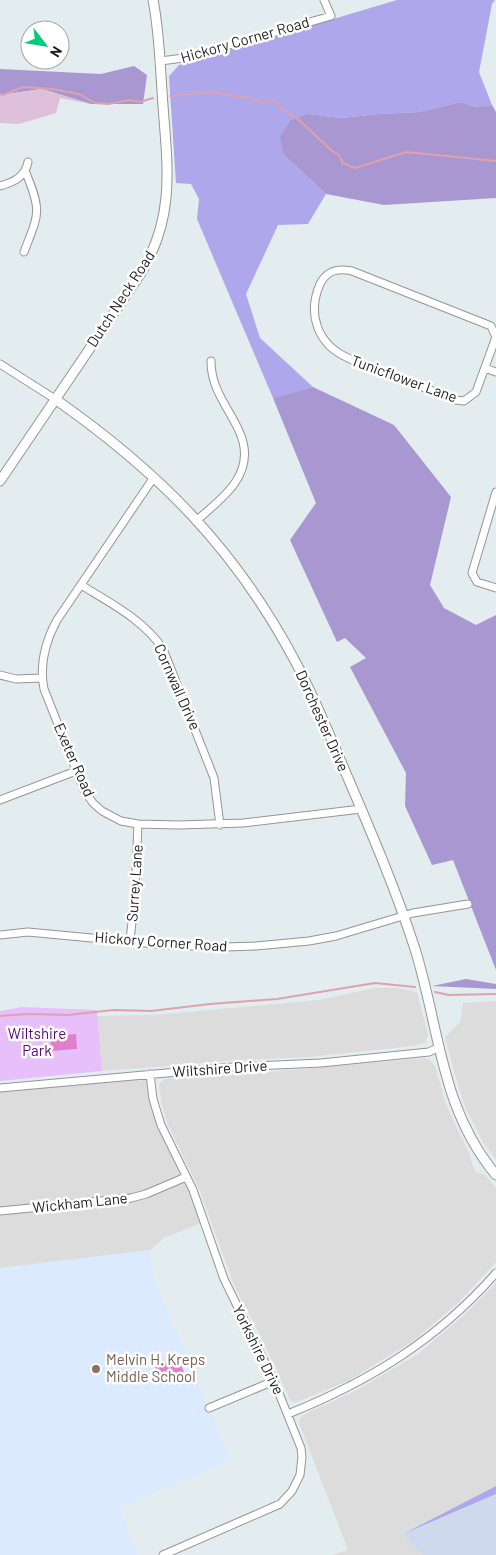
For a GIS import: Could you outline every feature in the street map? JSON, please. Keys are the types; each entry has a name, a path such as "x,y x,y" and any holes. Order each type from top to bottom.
{"street":[{"name":"Dutch Neck Road","path":"0,481 141,273 153,252 162,229 168,180 157,23 153,0"},
{"name":"Hickory Corner Road","path":"160,62 184,58 331,16 324,0"},
{"path":"24,252 38,210 36,197 26,173 28,162"},
{"path":"0,186 15,181 26,173"},
{"name":"Tunicflower Lane","path":"340,268 352,271 491,326 496,337 476,392 464,401 456,400 346,358 330,346 316,324 314,309 321,283 328,273 340,268"},
{"path":"197,520 230,490 240,476 245,459 243,442 216,389 211,361"},
{"name":"Dorchester Drive","path":"0,364 108,437 154,477 197,520 244,578 284,640 307,684 361,809 404,916 419,962 446,1080 462,1122 478,1152 496,1175"},
{"path":"485,368 496,372"},
{"name":"Exeter Road","path":"154,477 58,620 48,637 44,652 42,678 47,698 84,790 93,803 102,811 121,821 138,824 243,824 361,809"},
{"path":"496,492 472,573 477,582 496,588"},
{"name":"Cornwall Drive","path":"81,585 142,625 163,649 214,778 220,825"},
{"path":"0,675 16,679 42,678"},
{"path":"0,800 76,770"},
{"name":"Surrey Lane","path":"130,941 135,893 138,824"},
{"name":"Hickory Corner Road","path":"0,935 28,932 166,945 226,947 309,941 351,932 404,916 468,904"},
{"name":"Wiltshire Drive","path":"0,1088 233,1067 340,1061 429,1052 439,1047"},
{"name":"Yorkshire Drive","path":"150,1074 153,1098 161,1125 196,1199 224,1279 274,1381 301,1448 302,1457 300,1475 292,1491 274,1508 163,1555"},
{"name":"Wickham Lane","path":"0,1211 131,1198 146,1194 186,1176"},
{"path":"288,1414 355,1384 407,1353 480,1291 496,1272"},
{"path":"209,1408 274,1381"}],"shaded area":[{"path":"397,0 495,0 492,4 479,72 492,105 476,107 461,102 419,112 340,118 309,114 284,155 326,194 308,224 278,225 246,294 260,338 313,387 273,398 197,219 199,199 191,184 176,183 169,76 179,65"},
{"path":"134,66 147,75 143,104 91,104 42,89 0,95 0,69 101,74"},
{"path":"42,89 91,104 60,98 56,113 19,124 0,123 0,95"},
{"path":"461,102 476,107 492,105 496,112 496,198 384,205 326,194 284,155 280,137 291,120 309,114 340,118 419,112"},
{"path":"313,387 394,425 451,497 430,585 444,608 476,625 496,615 496,970 453,860 432,865 405,806 406,773 350,667 366,658 345,638 337,642 290,540 316,503 273,398"},
{"path":"466,979 496,984 496,989 432,986"},
{"path":"375,988 398,988 417,992 428,1035 425,1043 413,1046 309,1057 241,1060 102,1071 97,1016 154,1015 319,1000"},
{"path":"496,1001 496,1160 483,1142 465,1107 445,1037 460,1022 463,1003"},
{"path":"76,1034 77,1049 51,1051 50,1036"},
{"path":"425,1058 430,1060 435,1066 446,1105 476,1172 485,1175 496,1188 496,1262 459,1302 413,1341 348,1381 294,1403 290,1400 267,1349 234,1285 200,1191 168,1125 162,1106 159,1084 165,1079 258,1073"},
{"path":"150,1074 153,1099 204,1222 164,1238 150,1250 0,1268 0,1088"},
{"name":"Melvin H. Kreps Middle School","path":"150,1250 153,1277 231,1461 119,1507 137,1555 0,1555 0,1268"},
{"path":"496,1283 496,1486 403,1534 423,1555 331,1555 348,1550 299,1423 300,1419 303,1415 359,1389 418,1354 463,1316"},
{"path":"178,1358 184,1372 161,1381 155,1367"},
{"path":"496,1486 496,1494 403,1534"},
{"path":"496,1494 496,1555 423,1555 403,1534"}],"green space":[{"name":"Wiltshire Park","path":"22,1007 97,1010 102,1071 0,1081 0,1011"}],"waterway":[{"path":"0,94 3,95 23,87 52,89 79,94 95,103 108,104 130,100 140,102 153,98"},
{"path":"170,96 212,92 258,100 263,104 272,99 278,103 280,108 297,118 332,151 339,155 343,163 355,168 406,152 496,161"},
{"path":"0,1016 27,1014 68,1015 114,1010 151,1011 277,999 375,983 415,987"},
{"path":"435,992 449,995 496,994"}],"place":[{"name":"Melvin H. Kreps Middle School","path":"96,1369"}]}
